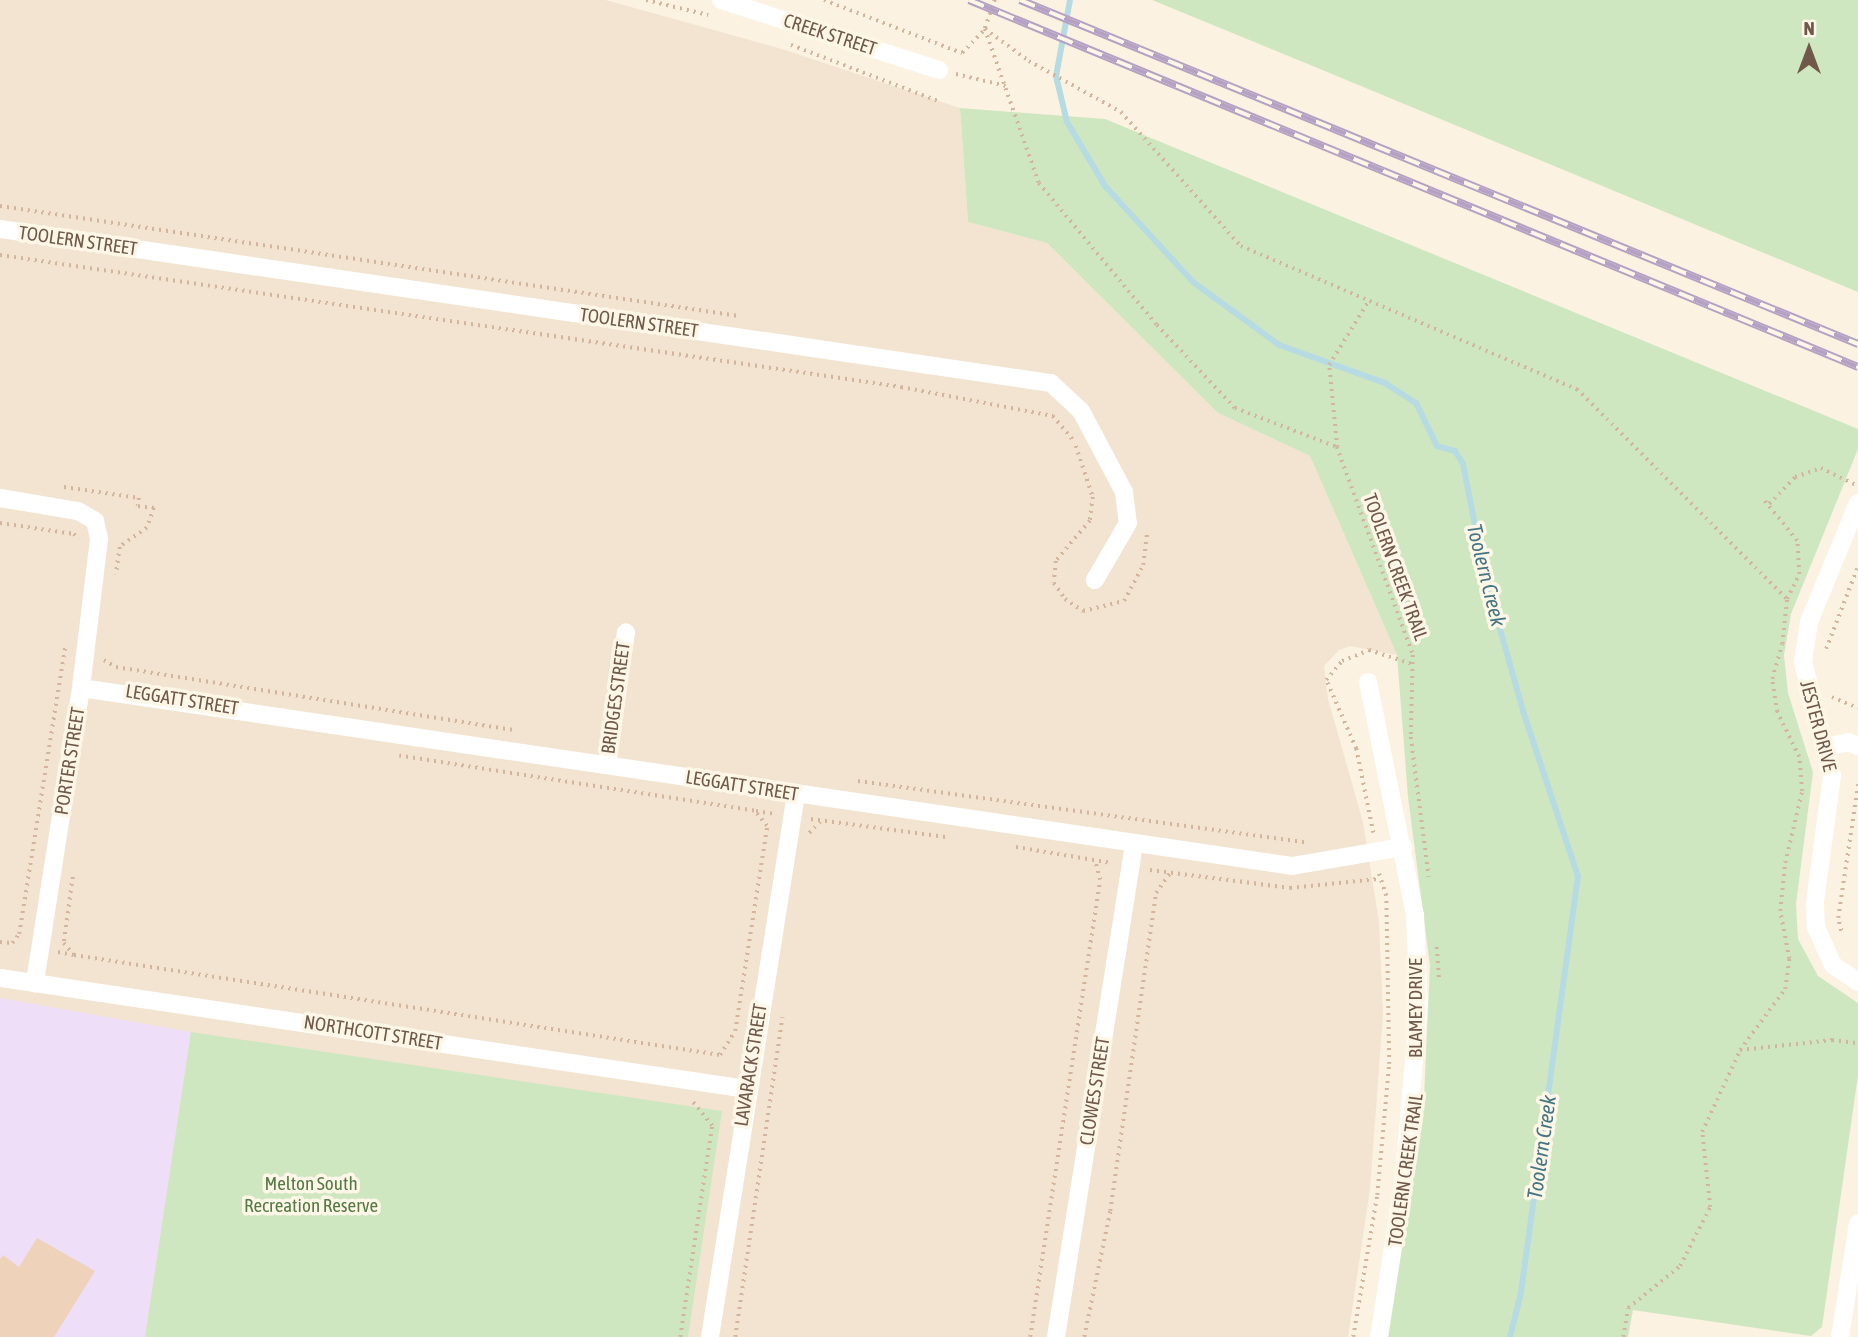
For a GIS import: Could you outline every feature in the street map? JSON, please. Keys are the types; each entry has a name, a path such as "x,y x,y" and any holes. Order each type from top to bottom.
{"street":[{"name":"CREEK STREET","path":"716,8 939,70"},
{"name":"TOOLERN STREET","path":"0,229 1051,383 1081,411 1124,492 1128,523 1095,580"},
{"name":"PORTER STREET","path":"0,498 78,511 95,521 99,539 81,688 34,983"},
{"name":"JESTER DRIVE","path":"1858,503 1804,641 1805,679 1827,747 1832,801 1815,902 1816,927 1833,965 1858,982"},
{"name":"BRIDGES STREET","path":"607,764 626,632"},
{"name":"BLAMEY DRIVE","path":"1368,682 1415,916 1417,1058 1379,1337"},
{"name":"LEGGATT STREET","path":"81,688 607,764 1134,845 1292,866 1378,854 1403,847"},
{"path":"1827,747 1848,743 1858,746"},
{"name":"LAVARACK STREET","path":"710,1337 746,1089 796,794"},
{"name":"CLOWES STREET","path":"1056,1337 1134,845"},
{"name":"NORTHCOTT STREET","path":"0,978 746,1089"},
{"path":"1840,1337 1858,1223"}],"path":[{"path":"646,0 716,8"},
{"path":"824,0 962,53 985,29 995,0"},
{"path":"985,29 1039,183 1157,325 1235,408 1337,447"},
{"path":"985,29 1029,61 1121,111 1241,246 1577,388 1787,599"},
{"path":"786,43 941,102"},
{"path":"939,70 1007,86"},
{"path":"0,206 741,316"},
{"path":"0,255 901,387 1053,416 1075,442 1093,497 1090,522 1056,561 1054,583 1065,599 1083,611 1124,601 1143,565 1148,524"},
{"name":"TOOLERN CREEK TRAIL","path":"1369,300 1329,365 1337,447 1413,655 1411,737 1430,884"},
{"path":"1769,504 1796,477 1821,468 1858,486"},
{"path":"1623,1337 1628,1308 1680,1266 1710,1207 1702,1132 1740,1050 1786,989 1788,959 1780,911 1785,863 1802,791 1799,757 1777,712 1772,679 1782,644 1787,599 1798,575 1797,541 1762,498"},
{"path":"0,523 74,534 80,540 78,553"},
{"path":"1825,656 1858,566"},
{"path":"0,942 12,943 19,934 65,644"},
{"path":"104,660 116,667 517,730"},
{"path":"1829,687 1836,709"},
{"path":"1832,697 1858,708"},
{"path":"73,876 64,943 74,955 720,1055 735,1031 767,825 754,811 396,756"},
{"path":"855,780 1311,843"},
{"path":"1842,936 1838,918 1858,784"},
{"path":"807,846 809,832 823,820"},
{"path":"1353,1337 1377,1195 1389,1064 1387,896 1378,879 1378,854 1373,835 1361,837"},
{"path":"1030,1337 1100,880 1095,861"},
{"path":"1084,1337 1110,1211 1156,893 1170,873"},
{"path":"1436,938 1438,991"},
{"path":"735,1337 783,1010"},
{"path":"1740,1050 1832,1040 1858,1043"},
{"path":"679,1098 692,1101 712,1126 680,1337"}],"shaded area":[{"path":"0,0 606,0 782,49 960,108 968,222 1047,243 1218,413 1310,456 1397,655 1350,646 1339,650 1324,666 1328,699 1363,822 1379,922 1383,1014 1370,1189 1348,1337 0,1337"},
{"path":"0,998 191,1032 145,1337 0,1337"}],"green space":[{"path":"1152,0 1858,0 1858,292 1303,62"},
{"path":"960,108 1105,119 1858,429 1858,449 1791,614 1784,655 1788,693 1813,772 1796,904 1798,939 1818,976 1858,1003 1858,1075 1822,1327 1811,1336 1633,1310 1628,1337 1387,1337 1423,1119 1430,966 1408,797 1397,655 1310,456 1218,413 1047,243 968,222"},
{"name":"Melton South Recreation Reserve","path":"191,1032 722,1111 688,1337 145,1337"}],"building":[{"path":"37,1238 95,1271 54,1337 0,1337 0,1259 3,1255 19,1267"}],"waterway":[{"name":"Toolern Creek","path":"1070,0 1056,76 1067,122 1105,186 1193,282 1279,345 1385,383 1416,403 1437,446 1455,451 1463,464 1484,572 1523,711 1578,876 1521,1293 1510,1337"}],"railway":[{"path":"969,0 1858,367"},
{"path":"1020,0 1858,344"}]}
